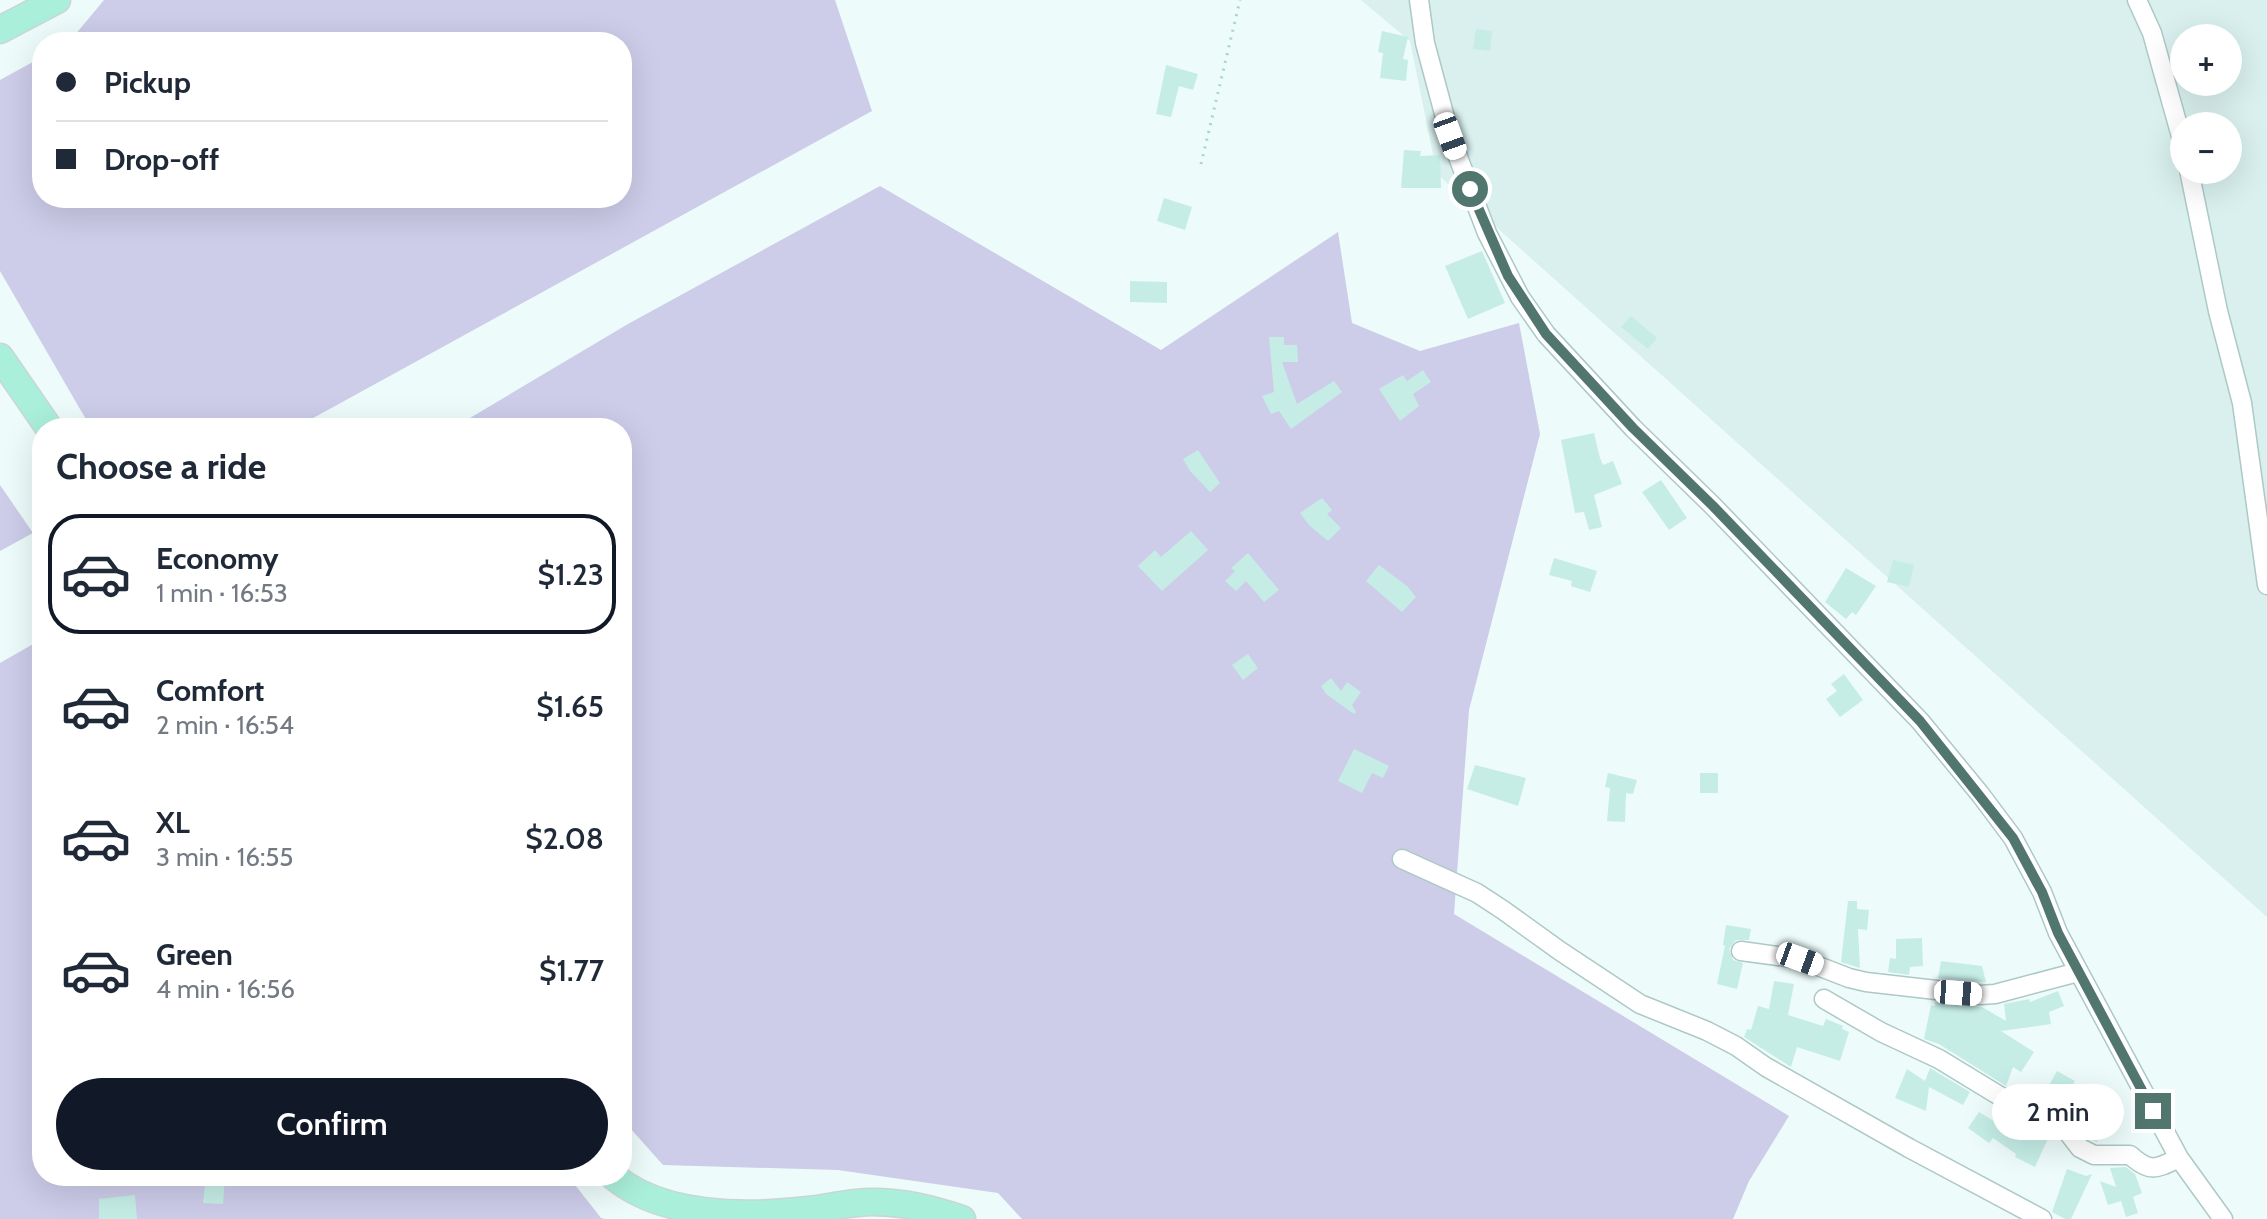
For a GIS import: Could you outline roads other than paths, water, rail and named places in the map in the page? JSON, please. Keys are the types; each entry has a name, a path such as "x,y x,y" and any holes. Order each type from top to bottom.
{"highway":[{"path":"0,30 57,0"},
{"path":"0,357 42,418"},
{"path":"628,1186 646,1198 701,1214 726,1216 869,1202 918,1204 962,1219"}],"street":[{"path":"1419,0 1425,43 1450,136 1487,233 1520,297 1546,334 1633,428 1713,506 1920,721 2013,838 2078,972 2179,1158 2223,1219"},
{"path":"2137,0 2152,33 2174,112"},
{"path":"2192,184 2218,311 2242,403 2267,585"},
{"path":"1402,859 1490,901 1640,1004 1736,1046 1766,1067 1909,1148 2042,1219"},
{"path":"1741,951 1800,959 1858,980 1980,995 1995,994 2078,972"},
{"path":"1824,999 1881,1032 1939,1059 2026,1112 2063,1126 2080,1148 2094,1155 2130,1155 2142,1166 2156,1168 2179,1158"}]}
